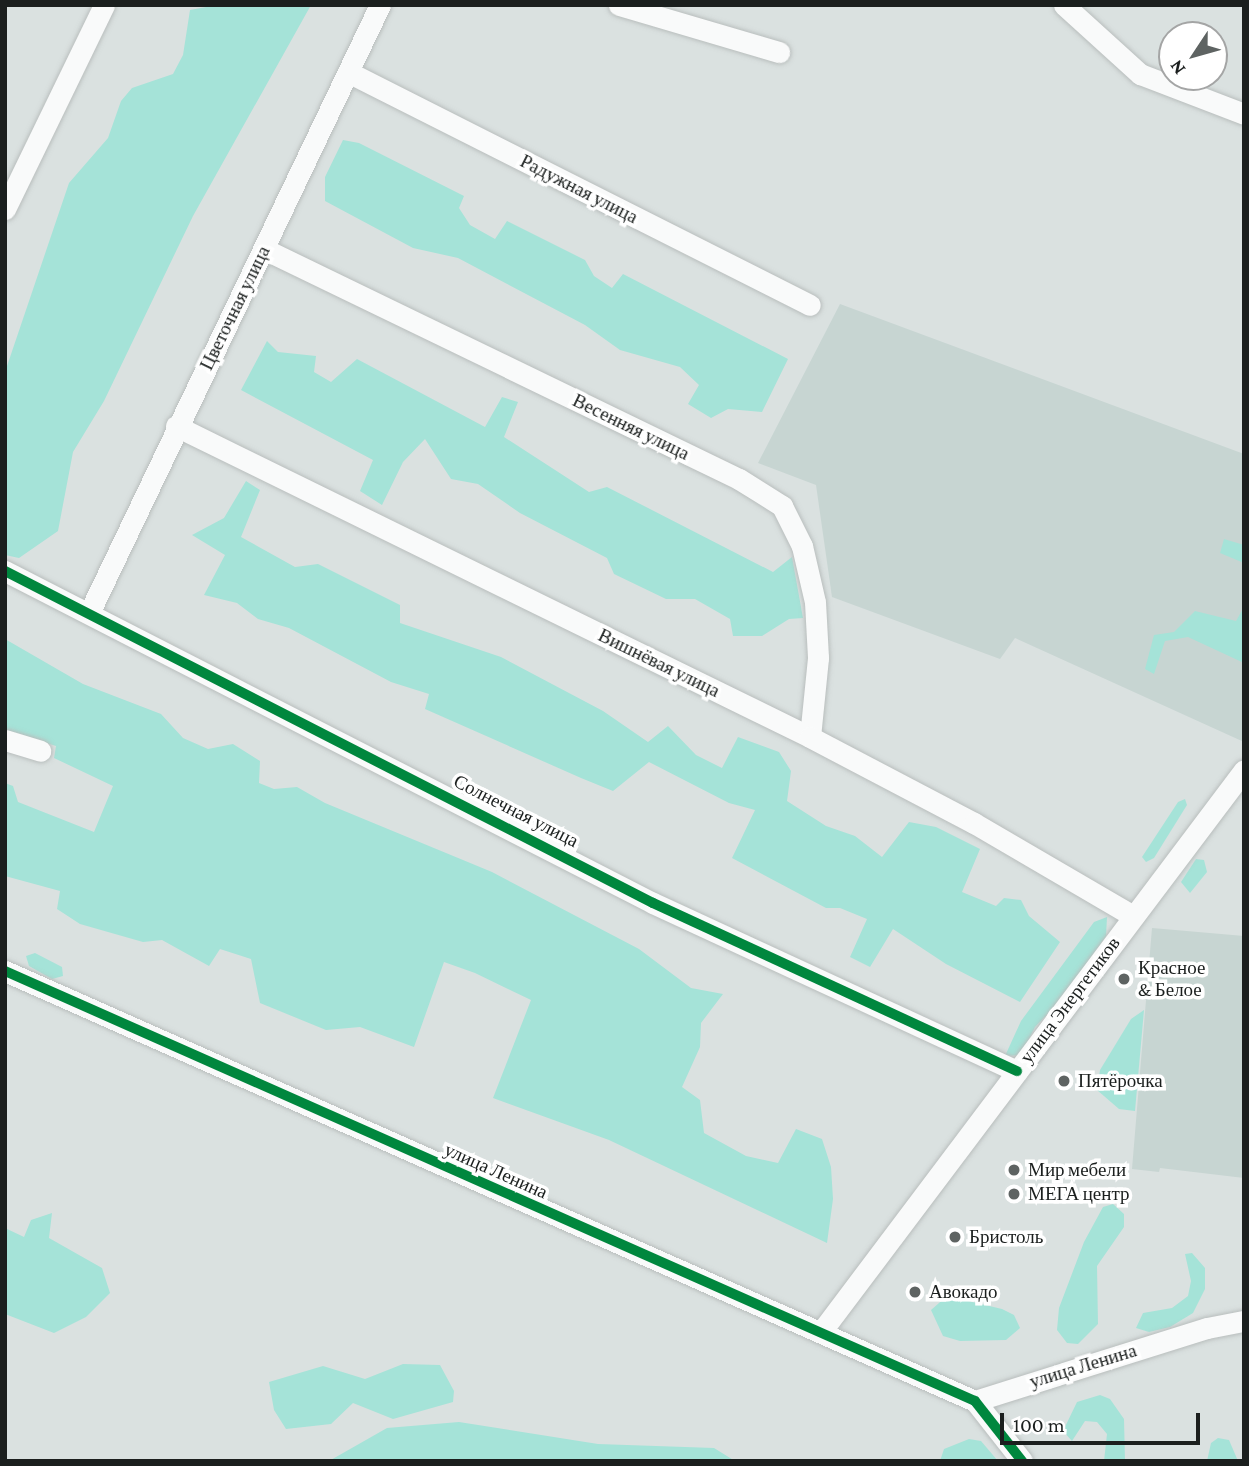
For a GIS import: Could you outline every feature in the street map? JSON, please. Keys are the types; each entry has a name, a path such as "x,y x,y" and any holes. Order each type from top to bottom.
{"street":[{"path":"5,209 104,5"},
{"name":"Цветочная улица","path":"90,611 176,426 380,5"},
{"path":"619,5 779,51"},
{"path":"1064,5 1140,74 1244,114"},
{"name":"Радужная улица","path":"348,72 810,305"},
{"name":"Весенняя улица","path":"264,249 739,479 782,506 802,546 815,602 818,658 810,737"},
{"name":"Вишнёвая улица","path":"176,426 810,737 974,823 1133,916"},
{"name":"Солнечная улица","path":"5,571 90,611 653,903 1017,1071"},
{"path":"5,740 40,751"},
{"name":"улица Энергетиков","path":"821,1332 1244,770"},
{"name":"улица Ленина","path":"5,971 975,1401 1207,1328 1244,1321"},
{"path":"975,1401 1022,1461"}],"shaded area":[{"path":"840,304 1244,454 1244,742 1015,638 1000,659 832,597 816,485 758,463"},
{"path":"1152,928 1244,936 1244,1178 1160,1168 1159,1172 1132,1169"}],"green space":[{"path":"217,5 311,5 193,216 104,401 73,452 58,531 19,558 5,555 5,372 69,183 108,138 121,101 132,88 173,74 183,55 190,10"},
{"path":"343,140 359,143 464,196 459,208 470,225 495,239 507,221 585,260 594,276 612,288 623,274 788,359 762,412 728,409 711,418 688,404 699,385 680,367 620,350 585,325 458,258 413,248 325,201 325,177"},
{"path":"267,341 278,352 316,356 314,372 331,382 357,359 485,427 502,397 518,402 504,437 589,492 607,487 773,572 792,557 803,618 789,619 762,636 733,636 730,619 695,599 666,599 614,574 607,558 520,513 478,484 451,479 425,439 403,462 382,505 360,491 373,460 241,390"},
{"path":"246,481 260,490 241,537 295,567 318,564 400,605 400,623 501,657 603,711 648,742 668,726 696,755 722,768 738,737 779,752 791,771 787,801 826,826 855,836 882,857 909,822 936,827 980,849 962,892 996,906 1004,898 1021,900 1029,916 1060,942 1020,1002 946,964 893,929 870,967 850,957 867,919 840,908 826,908 732,858 755,810 729,803 649,762 613,791 425,709 429,694 391,682 289,628 258,619 237,603 204,595 225,555 192,535 224,518"},
{"path":"1224,539 1244,545 1244,563 1220,553"},
{"path":"1244,607 1244,663 1188,637 1165,641 1154,674 1145,669 1154,635 1174,632 1195,611 1236,621"},
{"path":"5,639 83,684 161,714 183,738 208,749 233,744 260,761 259,783 274,789 297,787 325,803 492,872 639,949 691,988 723,994 701,1023 700,1047 682,1087 700,1100 704,1133 746,1156 778,1163 796,1129 822,1139 831,1167 833,1199 827,1243 609,1140 493,1098 531,1000 475,973 444,962 414,1047 360,1027 326,1030 260,1003 251,959 220,949 209,966 162,940 143,942 80,924 57,909 60,891 5,876 5,783 13,786 18,802 94,832 113,786 54,758 56,746 5,730"},
{"path":"1185,799 1187,805 1154,858 1146,862 1142,857 1178,802"},
{"path":"1196,859 1204,860 1207,872 1190,893 1181,882"},
{"path":"1107,917 1106,936 1060,1001 1035,1027 1021,1055 1005,1056 1021,1021 1094,922"},
{"path":"35,953 62,967 63,976 52,979 29,966 26,956"},
{"path":"1144,1010 1135,1111 1119,1109 1097,1090 1100,1070 1131,1019"},
{"path":"1113,1204 1124,1214 1124,1227 1097,1266 1098,1324 1078,1344 1067,1343 1057,1330 1059,1308 1084,1242 1103,1207"},
{"path":"52,1213 49,1238 102,1268 110,1293 86,1317 54,1333 5,1314 5,1228 24,1237 31,1220"},
{"path":"1192,1253 1205,1268 1205,1289 1193,1313 1170,1327 1149,1332 1136,1328 1143,1313 1172,1308 1188,1296 1191,1281 1185,1254"},
{"path":"947,1296 1002,1309 1014,1315 1020,1328 1006,1340 960,1341 943,1336 931,1310"},
{"path":"403,1364 440,1365 454,1391 453,1402 393,1419 353,1403 331,1424 286,1429 274,1410 269,1382 323,1366 365,1379"},
{"path":"1100,1395 1110,1399 1124,1419 1125,1461 1104,1461 1107,1434 1097,1422 1085,1421 1072,1441 1063,1431 1077,1402"},
{"path":"459,1422 598,1444 714,1448 735,1461 329,1461 387,1428"},
{"path":"1218,1438 1229,1440 1238,1461 1207,1461 1211,1443"},
{"path":"969,1439 981,1441 998,1461 940,1461 944,1449"}],"cycle path":[{"path":"5,571 653,903 1017,1071"},
{"path":"5,971 975,1401 1022,1461"}],"place":[{"name":"Красное & Белое","path":"1124,979"},
{"name":"Пятёрочка","path":"1064,1081"},
{"name":"Мир мебели","path":"1014,1170"},
{"name":"МЕГА центр","path":"1014,1194"},
{"name":"Бристоль","path":"955,1237"},
{"name":"Авокадо","path":"915,1292"}]}
